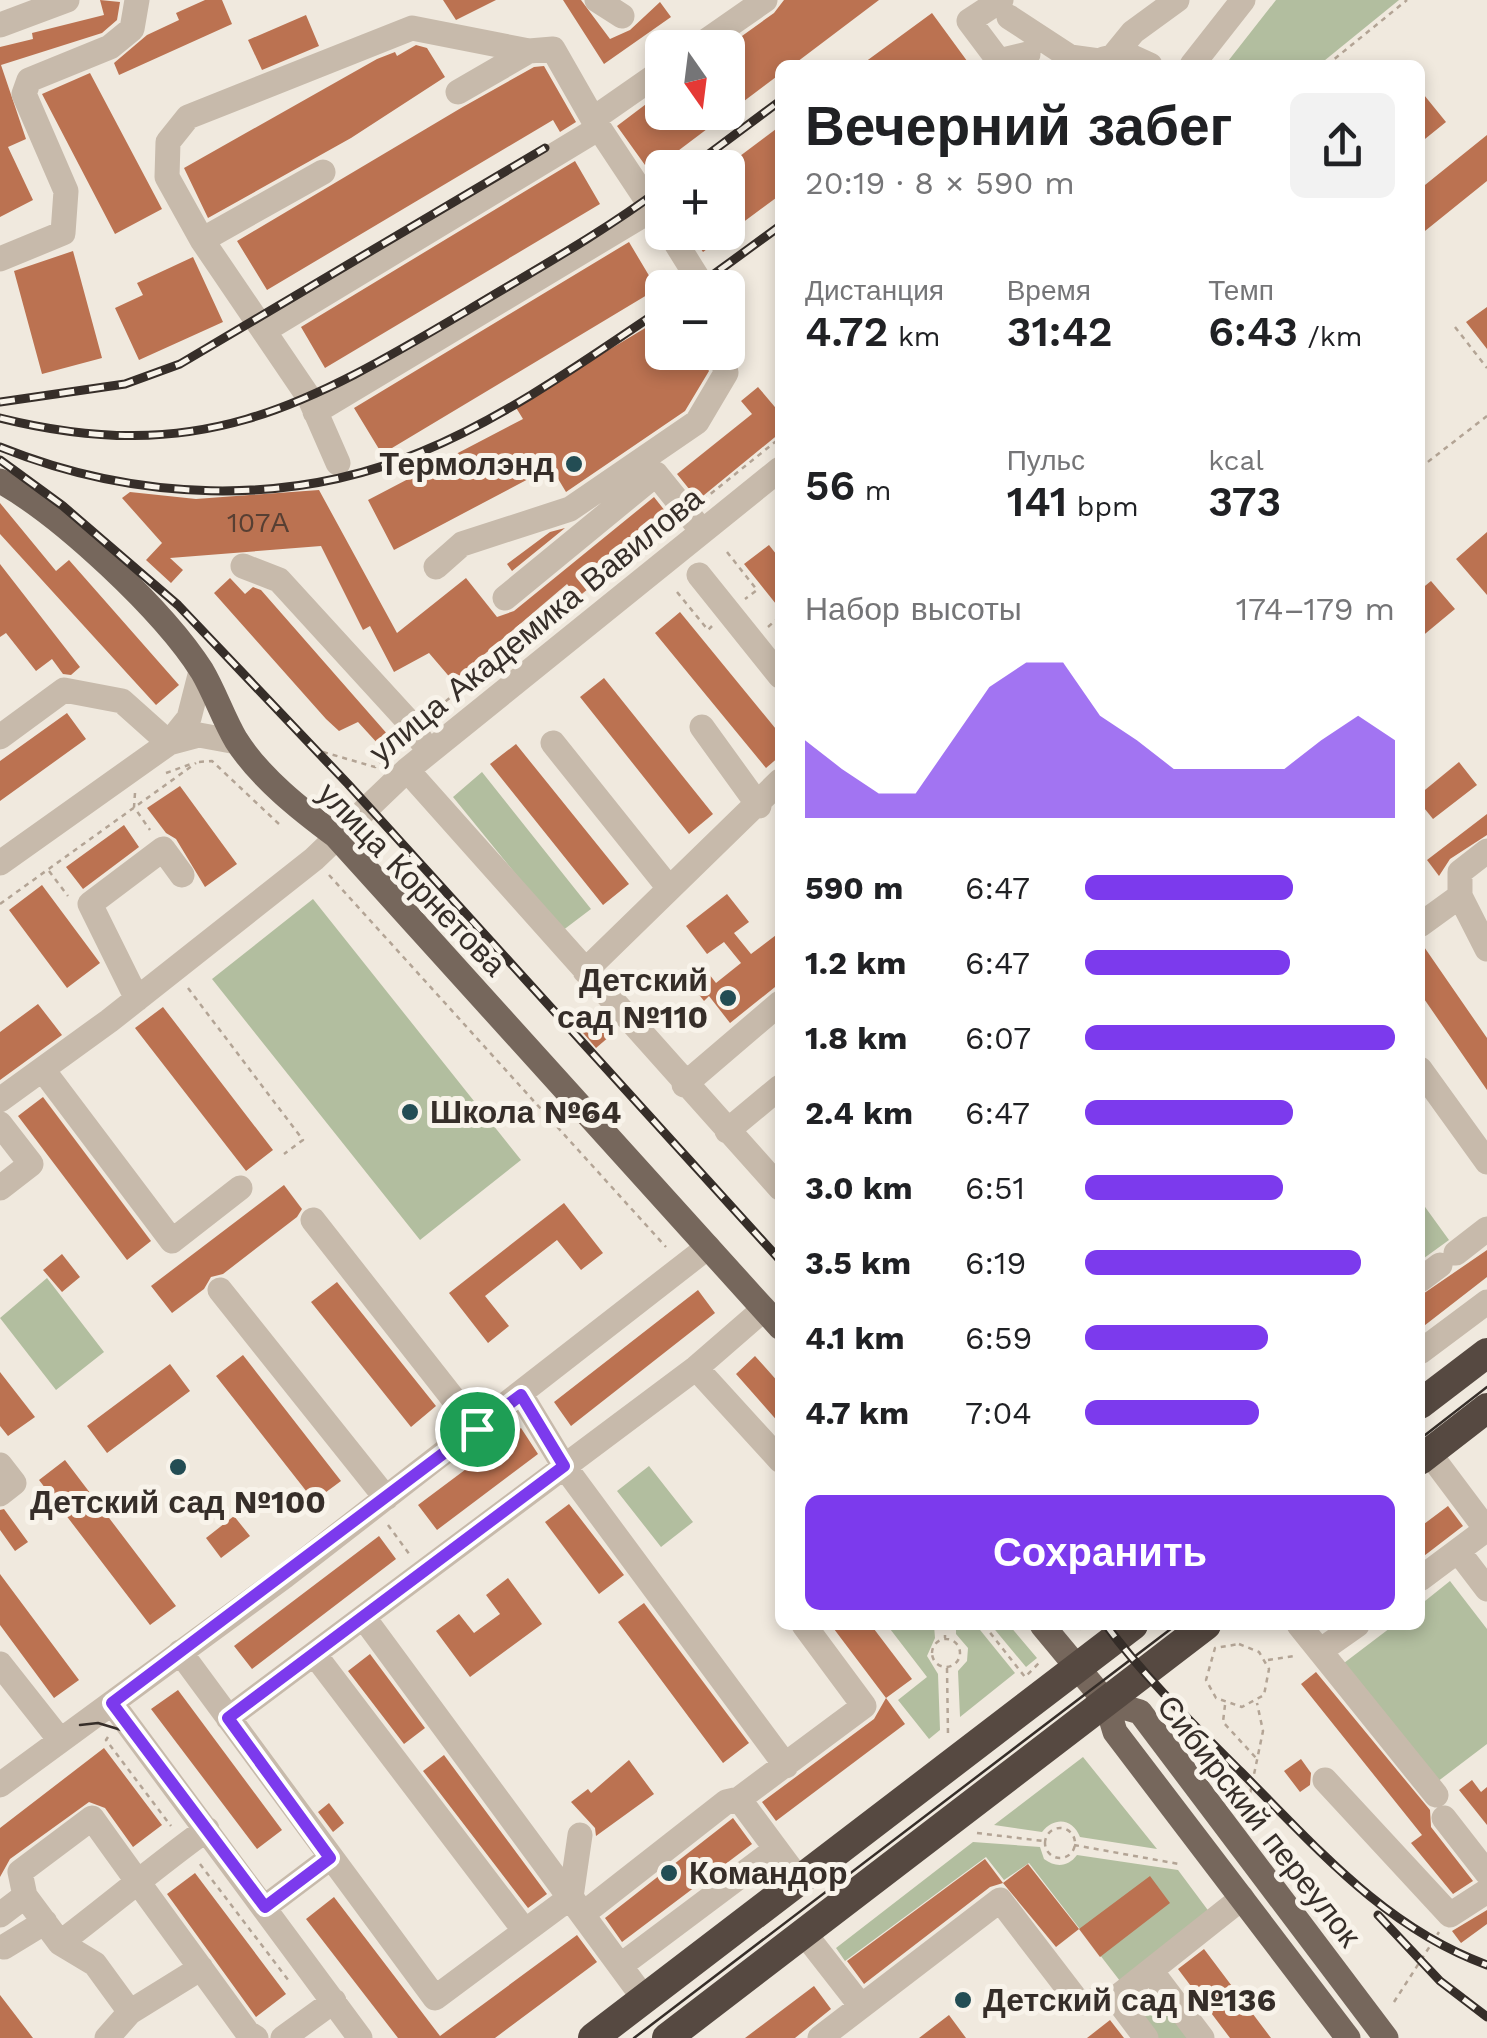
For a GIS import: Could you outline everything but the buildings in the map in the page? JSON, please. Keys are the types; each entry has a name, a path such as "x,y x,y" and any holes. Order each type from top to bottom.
{"highway":[{"path":"1425,1400 1487,1353"},
{"path":"1425,1456 1484,1417"},
{"path":"592,2038 1127,1630"},
{"path":"667,2038 1200,1630"}],"main road":[{"name":"улица Корнетова","path":"0,482 101,559 202,670 237,742 298,808 336,836 772,1318"},
{"path":"1046,1630 1106,1702"},
{"name":"Сибирский переулок","path":"1106,1702 1114,1732 1348,2038"},
{"name":"Сибирский переулок","path":"1106,1702 1140,1712 1386,2038"}],"street":[{"path":"0,25 68,0"},
{"path":"0,258 63,234 66,191 24,94 29,80 110,47 132,29 137,0"},
{"path":"596,0 622,16"},
{"path":"722,30 765,0"},
{"path":"1103,60 1132,32 1178,0"},
{"path":"1196,60 1243,0"},
{"path":"1001,5 1070,57 1103,60 1137,56 1143,60"},
{"path":"1001,5 1034,59 998,60 969,21 1001,5"},
{"path":"338,463 316,412 202,240 167,177 168,142 188,117 412,28 530,51 553,49 645,196"},
{"path":"458,92 530,51"},
{"path":"265,330 596,123 645,84"},
{"path":"202,240 323,172"},
{"path":"316,412 645,223"},
{"path":"436,567 462,544 570,509 696,422 725,370"},
{"name":"улица Академика Вавилова","path":"0,1100 175,970 314,859 407,770 694,522 775,472"},
{"path":"505,598 656,474 694,522"},
{"path":"243,566 280,580 413,728 429,752"},
{"path":"698,575 775,670"},
{"path":"0,862 169,743 189,718 202,670"},
{"path":"0,737 64,690 122,701 169,743"},
{"path":"585,971 669,888 770,800 702,728"},
{"path":"169,743 199,735 237,742"},
{"path":"553,743 669,888"},
{"path":"407,770 775,1183"},
{"path":"137,999 90,904 163,849 182,875"},
{"path":"1487,851 1460,872 1460,896 1487,949"},
{"path":"1425,921 1460,896"},
{"path":"684,1084 775,1008"},
{"path":"43,1070 172,1241 240,1188"},
{"path":"1425,1075 1487,1162"},
{"path":"727,1131 775,1091"},
{"path":"0,1124 31,1164 0,1188"},
{"path":"313,1220 477,1429"},
{"path":"1439,1266 1487,1229"},
{"path":"0,1785 477,1429 708,1247"},
{"path":"220,1290 380,1502"},
{"path":"1425,1348 1487,1302"},
{"path":"228,1718 696,1368 772,1318"},
{"path":"696,1368 775,1455"},
{"path":"521,1395 564,1466 786,1766"},
{"path":"1425,1456 1487,1529 1425,1575"},
{"path":"0,1464 14,1483 0,1494"},
{"path":"1458,1551 1487,1589"},
{"path":"364,1618 644,1997"},
{"path":"180,1652 435,1998 525,1931 577,1906 726,1802 740,1799 864,1706 808,1630"},
{"path":"1303,1630 1487,1873"},
{"path":"1320,1652 1349,1630"},
{"path":"315,1655 525,1931"},
{"path":"0,1664 70,1733"},
{"path":"112,1703 360,2038"},
{"path":"1325,1780 1450,1916 1487,1891"},
{"path":"740,1799 799,1880"},
{"path":"130,2012 95,1964 60,1944 25,1896 20,1872 92,1818 256,2038"},
{"path":"60,1944 207,1830"},
{"path":"577,1906 580,1836"},
{"path":"620,1966 776,1848"},
{"path":"265,1907 330,1858"},
{"path":"0,1916 25,1896"},
{"path":"820,2038 1000,1900 1079,2004 1116,1998 1242,1898"},
{"path":"1,1947 45,1922"},
{"path":"804,1933 861,2006"},
{"path":"107,2038 130,2012 201,1968"},
{"path":"1152,1972 1202,2038"},
{"path":"1116,1998 1146,2038"},
{"path":"282,2038 334,2001"}],"path":[{"path":"1333,60 1408,0"},
{"path":"1455,327 1487,368"},
{"path":"1425,464 1487,416"},
{"path":"631,560 694,522 775,443"},
{"path":"726,552 757,590"},
{"path":"677,592 708,630"},
{"path":"323,752 375,767 413,728 534,629 551,628"},
{"path":"161,774 212,761 280,825"},
{"path":"0,904 196,762"},
{"path":"138,787 134,807 163,849"},
{"path":"314,859 666,1247"},
{"path":"47,869 76,907 90,904"},
{"path":"175,970 303,1140 284,1154"},
{"path":"659,1240 666,1233"},
{"path":"380,1502 424,1572"},
{"path":"945,1630 946,1638"},
{"path":"988,1630 1025,1677 1041,1661"},
{"path":"946,1638 932,1651 938,1664 946,1667"},
{"path":"946,1638 954,1641 960,1652 958,1660 946,1667"},
{"path":"1250,1646 1266,1660 1268,1686 1256,1701 1242,1707 1216,1698 1206,1680 1215,1648 1250,1646"},
{"path":"1266,1660 1320,1652"},
{"path":"946,1667 948,1736"},
{"path":"1246,1813 1263,1731 1256,1701"},
{"path":"1225,1704 1223,1722 1258,1760"},
{"path":"106,1740 291,1983"},
{"path":"1062,1828 1072,1834 1074,1845 1069,1856 1058,1858 1048,1852 1045,1841 1050,1831 1062,1828"},
{"path":"970,1832 1045,1841"},
{"path":"1074,1845 1179,1864"},
{"path":"1394,2002 1450,1916"}],"green space":[{"path":"1276,0 1399,0 1325,60 1229,60"},
{"path":"482,772 591,909 562,931 453,797"},
{"path":"313,899 521,1160 420,1240 212,979"},
{"path":"1425,1207 1449,1240 1425,1257"},
{"path":"47,1278 104,1352 56,1390 0,1318"},
{"path":"649,1466 693,1522 661,1547 617,1491"},
{"path":"1450,1581 1487,1629 1487,1744 1437,1782 1344,1663 1387,1630 1425,1630 1425,1601"},
{"path":"891,1630 934,1630 927,1656 938,1674 940,1730 929,1739 898,1700 927,1677"},
{"path":"956,1630 980,1630 1015,1673 960,1717 958,1671 967,1661 968,1648"},
{"path":"995,1630 1013,1630 1037,1658 1026,1667"},
{"path":"1083,1757 1157,1849 1080,1837 1073,1826 1063,1822 1042,1832 994,1825"},
{"path":"973,1842 1040,1847 1044,1859 1057,1865 1070,1862 1077,1855 1178,1870 1210,1913 1120,1981 1029,1863 1004,1880 986,1857 845,1961 836,1948"},
{"path":"1159,1994 1193,2038 1155,2038 1135,2012"}],"tram line":[{"path":"1425,1435 1487,1387"},
{"path":"634,2038 1169,1630"},
{"path":"80,1725 98,1723 138,1735"}],"railway":[{"path":"714,150 775,105"},
{"path":"0,402 125,384 180,364 545,148"},
{"path":"0,418 70,431 134,436 192,431 247,419 354,375 568,251 645,200"},
{"path":"720,270 775,230"},
{"path":"0,447 51,465 157,487 210,491 318,482 370,470 453,438 545,386 645,320"},
{"path":"0,460 63,506 178,605 348,784 775,1254"},
{"path":"1110,1630 1171,1701 1354,1883 1416,1930 1487,1965"},
{"path":"1378,1915 1440,1981 1487,2017"}],"place":[{"name":"Термолэнд","path":"574,464"},
{"name":"Детский сад №110","path":"728,998"},
{"name":"Школа №64","path":"410,1112"},
{"name":"Детский сад №100","path":"178,1467"},
{"name":"Командор","path":"669,1873"},
{"name":"Детский сад №136","path":"963,2000"}],"route":[{"path":"521,1395 564,1466 228,1718 330,1858 265,1907 112,1703 477,1429 521,1395"}]}
